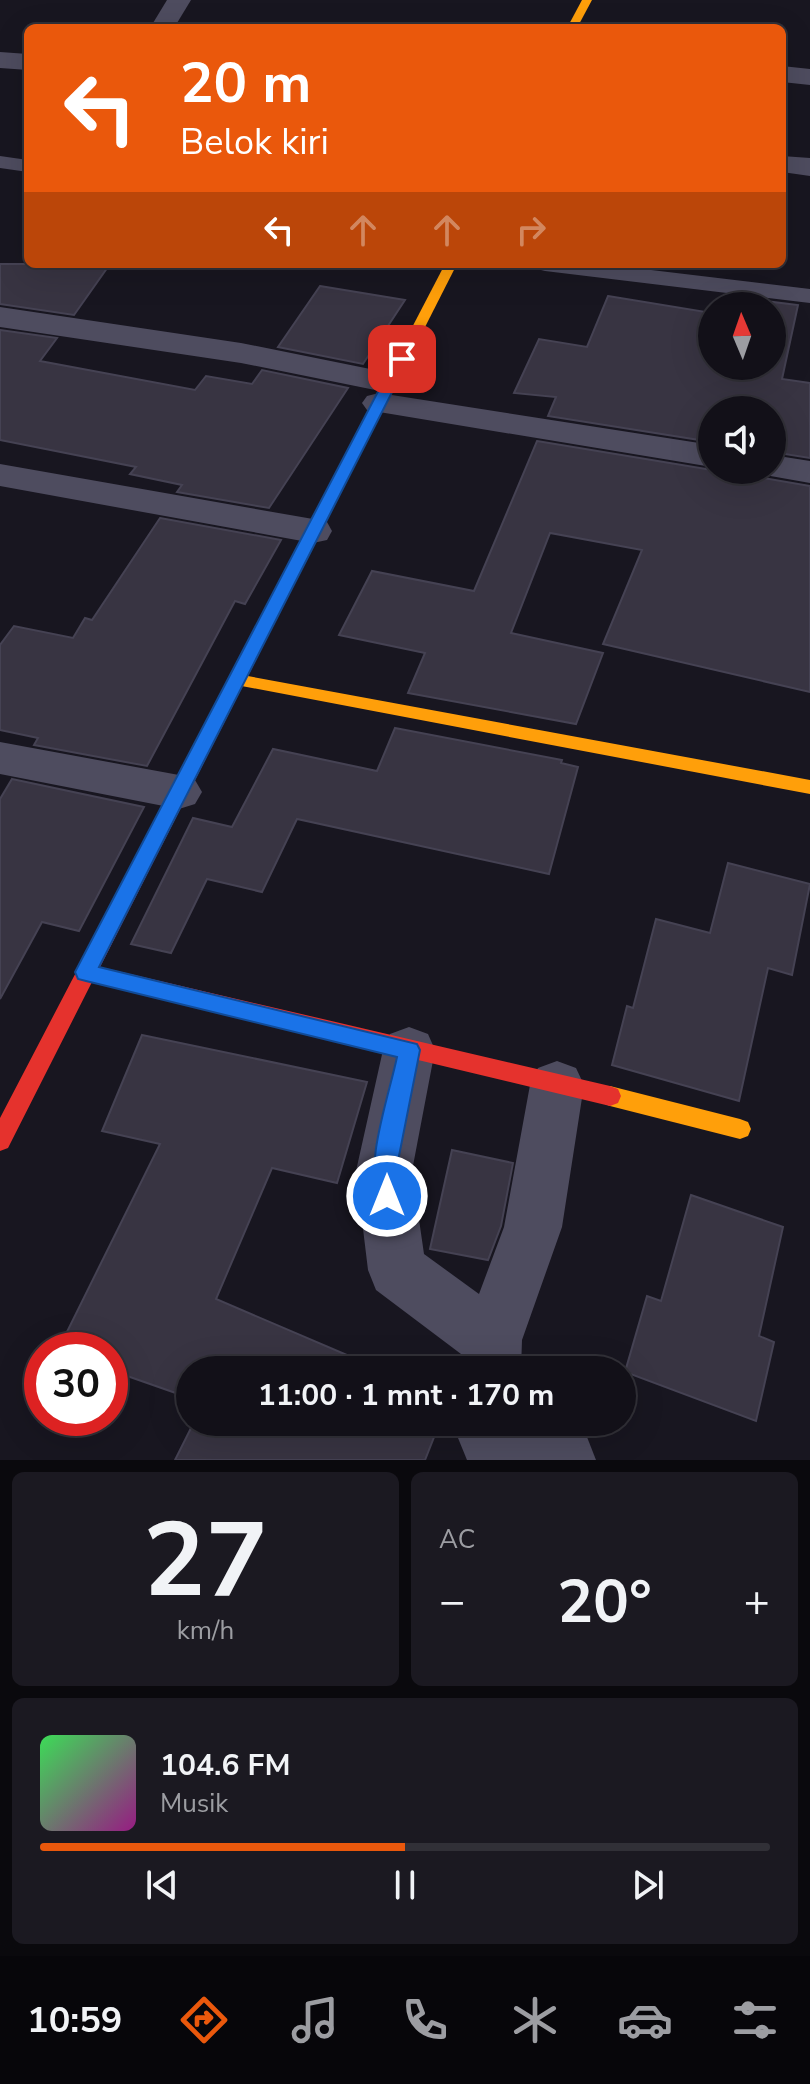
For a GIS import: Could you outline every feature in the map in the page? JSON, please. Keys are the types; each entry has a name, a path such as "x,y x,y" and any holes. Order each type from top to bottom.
{"street":[{"path":"164,24 179,0"},
{"path":"574,24 587,0"},
{"path":"0,60 24,62"},
{"path":"786,74 810,77"},
{"path":"786,164 810,167"},
{"path":"0,1141 449,268"},
{"path":"0,317 241,353 384,393 698,453"},
{"path":"786,468 810,472"},
{"path":"0,475 313,531"},
{"path":"237,680 810,787"},
{"path":"0,758 179,792"},
{"path":"86,972 740,1129"},
{"path":"409,1050 384,1171 397,1270 492,1355 533,1227 557,1085"},
{"path":"490,1436 564,1460"}],"lane":[{"path":"0,162 24,165"},
{"path":"578,268 810,296"}],"building":[{"path":"0,264 24,264 24,268 107,268 74,315 0,304"},
{"path":"320,286 405,300 363,364 278,347"},
{"path":"608,296 698,311 698,380 786,380 810,383 810,458 786,454 786,396 698,396 698,440 548,416 556,397 514,393 539,339 587,347"},
{"path":"786,304 798,305 786,360"},
{"path":"0,330 57,338 40,361 195,390 206,376 252,384 262,370 348,388 269,508 177,492 182,485 130,474 136,467 0,440"},
{"path":"537,441 698,468 698,484 786,482 810,486 810,692 603,644 642,550 550,533 511,633 603,653 576,724 408,693 425,653 339,635 372,571 474,591"},
{"path":"160,518 281,540 245,604 235,601 147,766 34,745 38,738 0,730 0,645 14,626 73,638 85,618 92,620"},
{"path":"395,728 562,760 561,763 578,767 549,874 297,819 262,892 207,879 171,953 131,944 193,818 232,827 273,749 377,771"},
{"path":"12,779 144,807 79,931 42,922 0,999 0,799"},
{"path":"728,863 810,884 792,975 768,968 739,1101 612,1065 627,1006 633,1008 656,919 710,933"},
{"path":"142,1035 367,1082 337,1183 272,1168 216,1299 349,1356 176,1356 176,1393 128,1376 128,1332 67,1332 160,1144 102,1131"},
{"path":"452,1150 513,1163 501,1226 488,1260 430,1249"},
{"path":"691,1195 783,1227 759,1336 774,1342 756,1421 636,1376 636,1356 630,1356 647,1296 661,1301"},
{"path":"187,1436 434,1436 425,1460 175,1460"}],"traffic: slow":[{"path":"574,24 587,0"},
{"path":"282,593 449,268"},
{"path":"237,680 810,787"},
{"path":"610,1096 740,1129"}],"traffic: jam":[{"path":"0,1141 282,593"},
{"path":"86,972 610,1096"}],"route":[{"path":"387,1196 384,1171 409,1050 86,972 402,359"}]}
